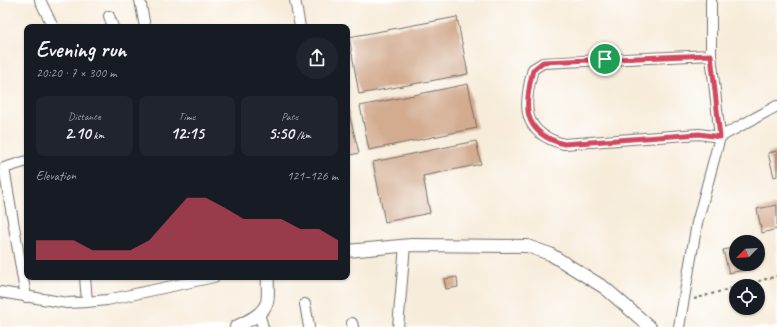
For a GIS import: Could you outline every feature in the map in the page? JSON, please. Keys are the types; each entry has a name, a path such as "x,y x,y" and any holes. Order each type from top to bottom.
{"street":[{"path":"40,0 52,24"},
{"path":"140,0 144,24"},
{"path":"295,0 299,24"},
{"path":"679,327 697,222 720,137 711,55 711,0"},
{"path":"109,16 112,24"},
{"path":"711,55 543,62 533,70 526,102 530,123 540,134 551,141 564,144 699,134 720,137 777,106"},
{"path":"24,162 2,168 26,297"},
{"path":"350,251 405,245 512,244 540,249 605,288 650,327"},
{"path":"398,327 405,245"},
{"path":"85,280 87,302"},
{"path":"0,292 67,303 87,302 107,300 200,280"},
{"path":"236,327 259,314 267,302 268,280"},
{"path":"305,304 310,327"},
{"path":"259,314 263,327"}],"path":[{"path":"765,279 777,276"},
{"path":"683,302 729,289"}],"building":[{"path":"457,17 468,74 359,94 350,37"},
{"path":"468,84 477,128 369,150 360,106"},
{"path":"350,117 359,153 350,155"},
{"path":"476,141 481,164 423,176 430,213 385,222 373,162"},
{"path":"777,151 777,176 774,177 768,153"},
{"path":"777,205 777,229 762,233 757,209"},
{"path":"729,249 729,271 739,271 729,273 723,250"},
{"path":"457,277 458,287 446,289 444,279"}],"route":[{"path":"711,55 720,137 699,134 564,144 551,141 540,134 530,123 526,102 533,70 543,62 605,59 711,55"}]}
